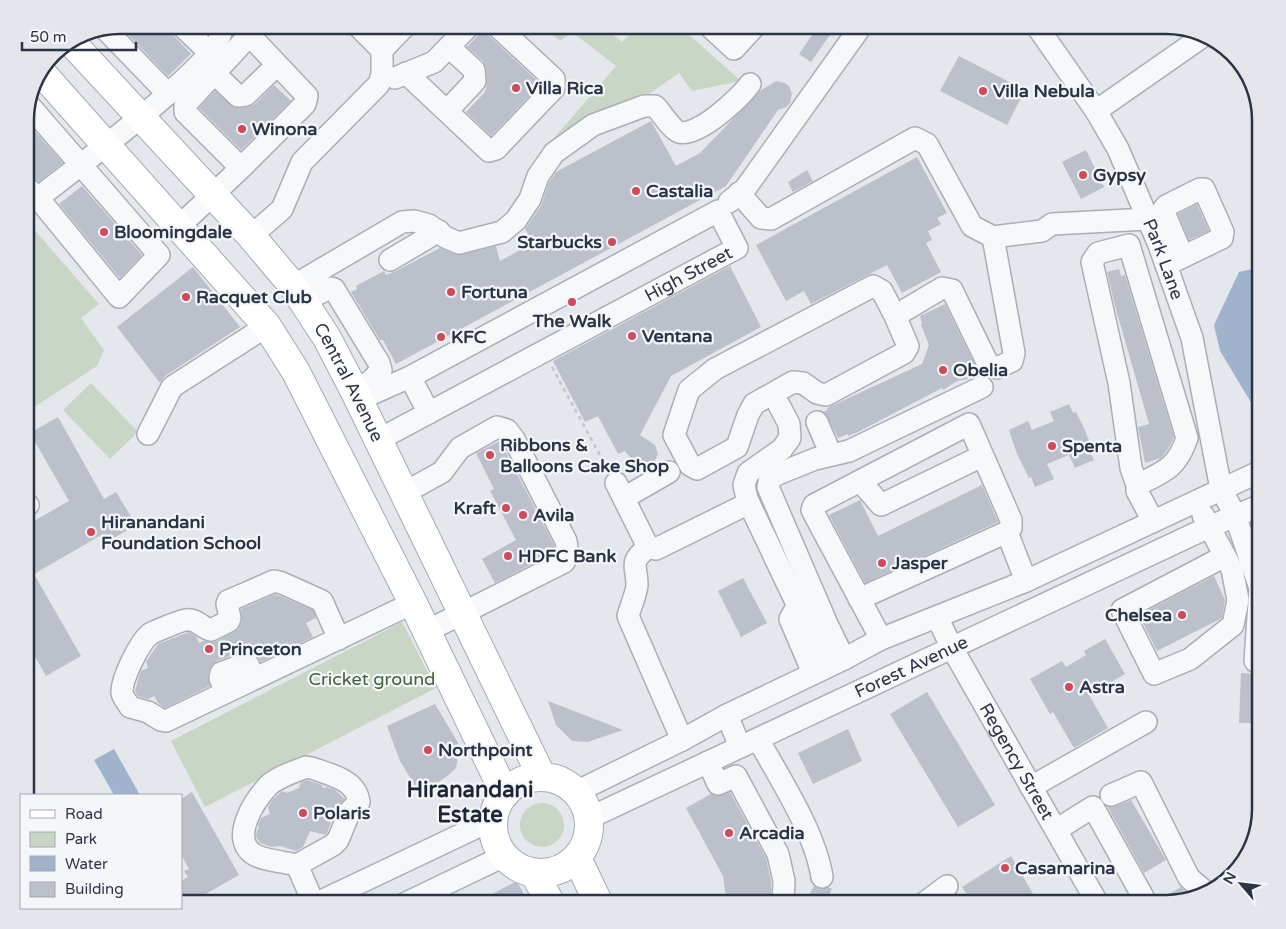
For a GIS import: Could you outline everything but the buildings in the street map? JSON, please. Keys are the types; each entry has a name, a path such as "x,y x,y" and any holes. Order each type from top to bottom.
{"main road":[{"name":"Central Avenue","path":"75,46 252,236 298,294 327,338 357,395 542,777"},
{"path":"46,77 267,326 296,372 413,603 505,794"},
{"path":"432,642 467,624"},
{"path":"542,777 561,781 576,792 584,804 589,818 587,839 576,858 558,870 534,873 521,869 504,856 497,845 494,819 499,801 505,794 522,781 542,777"},
{"path":"576,858 594,895"},
{"path":"534,873 546,895"}],"street":[{"path":"110,34 168,94"},
{"path":"190,34 209,52"},
{"path":"34,190 81,164 141,118 168,94 209,52 222,34"},
{"path":"366,34 382,50"},
{"path":"252,236 282,209 302,162 378,84 382,74 382,50 397,34"},
{"path":"378,84 434,62 461,34"},
{"path":"406,73 489,151 496,149 554,88 554,79 506,34"},
{"path":"718,34 734,49 748,34"},
{"path":"357,395 410,376 718,212 745,189 856,34"},
{"name":"Park Lane","path":"1042,34 1096,111 1118,149 1149,223 1174,261 1192,338 1221,489 1235,515 1252,565"},
{"path":"179,226 241,168 305,104 307,96 254,40 246,39 185,105 185,112 241,168"},
{"path":"1096,111 1198,40"},
{"path":"447,111 475,81 474,70 449,47"},
{"path":"214,73 238,96 246,96 278,65"},
{"path":"298,294 402,222 414,221 429,225 445,237 460,243 502,232 516,220 530,199 538,176 554,153 593,125 644,106 655,106 671,126 679,132 688,132 700,128 743,94 750,84"},
{"path":"34,111 160,255 119,297 34,196"},
{"path":"740,193 761,218 771,219 915,138 927,144 972,226 994,237 1042,231 1052,224 1149,223"},
{"name":"High Street","path":"378,440 737,248 718,212"},
{"path":"390,260 439,231"},
{"path":"895,316 942,288 952,290 988,364 997,368 1012,361 1014,354 994,237"},
{"path":"1137,485 1168,470 1183,450 1187,438 1128,245 1098,253 1092,262 1119,383 1131,468 1137,485 1136,491 1153,521"},
{"path":"873,286 882,291 895,316 908,346 904,353 826,395 818,393 804,383 793,382 754,404 748,414 737,447 697,468 690,465 674,436 689,390 715,369 873,286"},
{"path":"298,294 330,288 341,289 381,370 357,395"},
{"path":"148,434 172,387 267,326"},
{"path":"410,376 429,413"},
{"path":"828,666 828,624 768,487 770,478 815,459 849,451 982,387"},
{"path":"779,405 789,424 790,438 782,449 748,473 744,485 749,503 798,604 790,619 828,666"},
{"path":"817,422 831,455"},
{"path":"859,599 1007,532 1011,528 1011,520 969,424 814,505 812,510 859,599 881,639"},
{"path":"404,493 442,472 460,448 497,427 507,430 514,439 566,541 568,555 564,562 467,624"},
{"path":"860,481 880,504 982,456"},
{"path":"669,472 620,491 648,547 656,549 749,503"},
{"name":"Forest Avenue","path":"576,792 881,639 1026,581 1252,475"},
{"path":"1196,501 1232,569 1238,600 1232,625 1190,659 1154,674 1122,610 1225,556"},
{"name":"Forest Avenue","path":"589,818 1252,508"},
{"path":"1007,532 1026,581"},
{"path":"648,547 638,555 634,565 637,587 628,616 682,740"},
{"path":"1085,553 1096,580"},
{"path":"339,639 322,601 274,581 228,601 229,621 211,630 204,628 194,620 186,620 150,634 126,673 122,694 130,707 148,712 160,720 166,720 339,639 413,603"},
{"name":"Regency Street","path":"936,617 1093,895"},
{"path":"727,715 749,743 809,835 817,851 822,877"},
{"path":"1031,786 1146,722"},
{"path":"708,762 718,784 736,776 778,854 784,881 784,895"},
{"path":"306,767 347,781 358,797 359,802 350,812 338,840 297,865 254,855 246,848 243,827 268,785 306,767"},
{"path":"1111,795 1141,782 1189,878 1201,888"},
{"path":"1056,830 1094,807 1142,895"},
{"path":"334,895 494,819"},
{"path":"425,895 504,856"},
{"path":"297,865 311,895"},
{"path":"935,895 948,886"}],"path":[{"path":"544,352 620,491"}],"green space":[{"path":"552,34 569,34 560,41"},
{"path":"575,34 612,34 622,42 630,34 688,34 741,81 692,91 679,73 542,169 537,158 616,66"},
{"path":"34,229 99,304 81,318 104,350 97,366 34,407"},
{"path":"91,383 138,432 110,459 63,410"},
{"name":"Cricket ground","path":"402,622 436,688 205,807 171,741"},
{"path":"546,803 558,809 563,816 563,834 558,841 551,846 538,847 530,844 523,837 520,821 523,813 530,806"}],"water":[{"path":"1252,269 1252,404 1220,351 1214,325 1239,272"},
{"path":"114,749 139,794 113,794 94,760"}],"place":[{"name":"Villa Rica","path":"516,88"},
{"name":"Villa Nebula","path":"983,91"},
{"name":"Winona","path":"242,129"},
{"name":"Gypsy","path":"1083,175"},
{"name":"Castalia","path":"636,191"},
{"name":"Bloomingdale","path":"104,232"},
{"name":"Starbucks","path":"612,242"},
{"name":"Fortuna","path":"451,292"},
{"name":"Racquet Club","path":"186,297"},
{"name":"The Walk","path":"572,302"},
{"name":"Ventana","path":"632,336"},
{"name":"KFC","path":"441,337"},
{"name":"Obelia","path":"943,370"},
{"name":"Spenta","path":"1052,446"},
{"name":"Ribbons & Balloons Cake Shop","path":"490,455"},
{"name":"Kraft","path":"506,508"},
{"name":"Avila","path":"523,515"},
{"name":"Hiranandani Foundation School","path":"91,532"},
{"name":"HDFC Bank","path":"508,556"},
{"name":"Jasper","path":"882,563"},
{"name":"Chelsea","path":"1182,615"},
{"name":"Princeton","path":"209,649"},
{"name":"Astra","path":"1069,687"},
{"name":"Northpoint","path":"428,750"},
{"name":"Polaris","path":"303,813"},
{"name":"Arcadia","path":"729,833"},
{"name":"Casamarina","path":"1005,868"}],"district":[{"name":"Hiranandani Estate","path":"470,802"}]}
